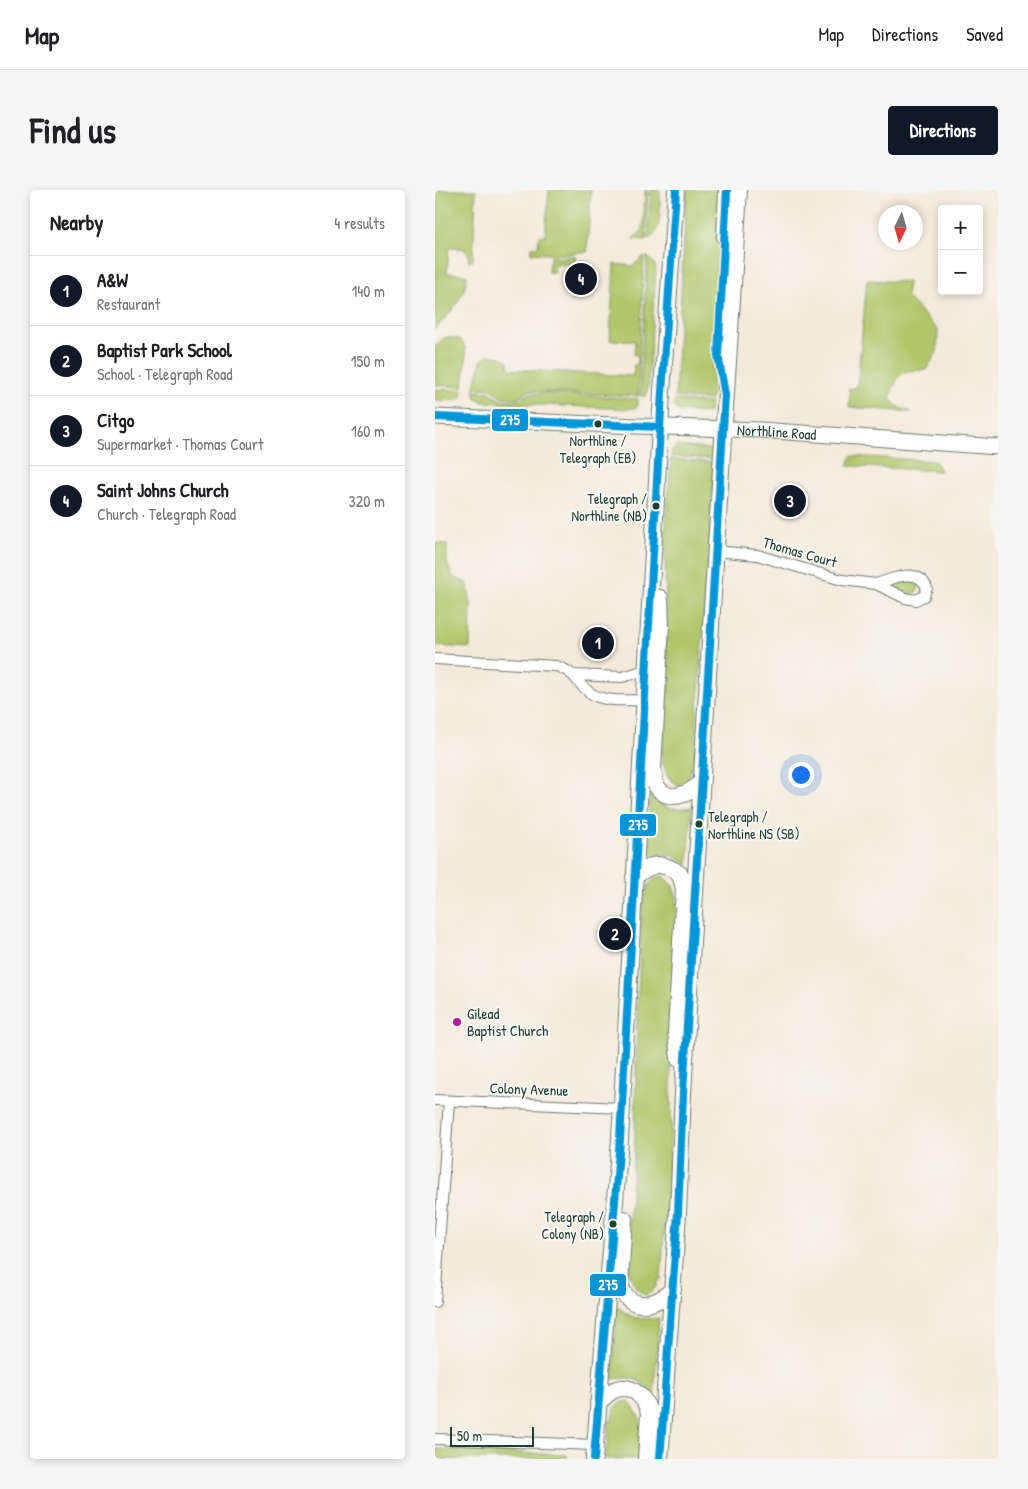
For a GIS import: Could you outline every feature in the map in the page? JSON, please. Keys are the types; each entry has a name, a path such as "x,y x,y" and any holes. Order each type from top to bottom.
{"main road":[{"path":"594,1452 622,1108 660,427 676,190"},
{"path":"725,388 718,355 727,190"},
{"path":"660,1459 678,1213 683,1093 725,388 739,190"},
{"name":"Northline Road","path":"435,416 767,431 998,447"},
{"path":"653,565 660,580 661,625 654,779 657,787 674,796 697,788 702,781"},
{"path":"634,877 651,866 664,865 680,874 684,889 675,1032 683,1093"},
{"path":"623,1090 630,1138 620,1284 623,1295 631,1301 641,1304 657,1301 667,1296 673,1289"},
{"path":"598,1404 618,1388 624,1387 640,1395 649,1413 646,1459"}],"street":[{"name":"Thomas Court","path":"716,551 757,554 843,580 876,584"},
{"path":"435,659 556,666 574,675 588,692 595,696 644,700"},
{"path":"574,675 622,678 647,670"},
{"name":"Colony Avenue","path":"435,1100 622,1108"},
{"path":"435,1302 449,1100"},
{"path":"435,1439 594,1452"}],"green space":[{"path":"435,190 476,190 473,261 468,261 469,254 462,248 449,248 447,273 467,275 466,283 456,304 435,329"},
{"path":"549,190 591,190 587,252 566,255 531,253 532,247 538,247 539,236 545,236"},
{"path":"645,190 648,190 646,240 633,239 643,230"},
{"path":"651,190 660,190 660,218 656,231 648,239"},
{"path":"687,190 724,190 711,400 675,397"},
{"path":"575,255 575,263 572,266 559,263 555,265 554,272 548,272 551,257 565,258"},
{"path":"644,256 638,396 529,391 517,398 501,397 492,389 474,388 481,361 488,355 502,357 508,361 509,369 633,376 634,365 637,365 638,355 634,355 635,341 610,340 614,264 633,266"},
{"path":"647,256 654,263 656,269 648,389 646,396 640,396"},
{"path":"867,280 908,282 906,296 938,330 937,352 926,370 905,372 901,375 895,383 890,398 896,406 911,412 849,407 850,393 848,389 857,387"},
{"path":"444,338 460,339 465,347 466,358 463,387 435,385 435,346"},
{"path":"435,389 463,390 462,397 455,401 435,400"},
{"path":"474,391 490,392 500,400 517,400 529,394 547,393 638,399 637,407 629,409 483,402 476,398"},
{"path":"675,400 711,403 709,412 705,413 678,411 674,406"},
{"path":"677,446 710,449 713,452 714,459 671,456 672,450"},
{"path":"851,456 935,461 940,471 848,466"},
{"path":"671,459 714,462 694,766 691,767 686,780 679,785 668,777 661,755 666,621 665,539"},
{"path":"435,543 447,544 447,563 453,577 467,583 471,603 470,648 435,646"},
{"path":"909,580 916,582 919,587 911,595 890,585"},
{"path":"650,796 665,806 692,807 688,865 668,855 646,855"},
{"path":"663,876 673,886 677,898 671,1039 671,1126 661,1280 658,1280 655,1288 645,1295 635,1286 626,1263 635,1139 637,1013 643,895 646,895 649,885 653,880"},
{"path":"617,1306 636,1318 659,1318 654,1395 636,1380 626,1378 612,1379"},
{"path":"628,1401 638,1415 642,1428 643,1459 606,1459 609,1421 612,1421 614,1410 618,1405"},
{"path":"435,1449 567,1455 566,1459 435,1459"}],"transit line":[{"name":"275","path":"594,1459 620,1139 662,392 676,190"},
{"name":"275","path":"660,1459 678,1213 683,1093 725,395 718,355 727,190"},
{"name":"275","path":"435,417 660,427"}],"place":[{"name":"Saint Johns Church","path":"581,279"},
{"name":"Northline / Telegraph (EB)","path":"598,424"},
{"name":"Citgo","path":"790,501"},
{"name":"Telegraph / Northline (NB)","path":"656,506"},
{"name":"A&W","path":"598,643"},
{"name":"Telegraph / Northline NS (SB)","path":"699,824"},
{"name":"Baptist Park School","path":"615,934"},
{"name":"Gilead Baptist Church","path":"457,1022"},
{"name":"Telegraph / Colony (NB)","path":"613,1224"}]}
